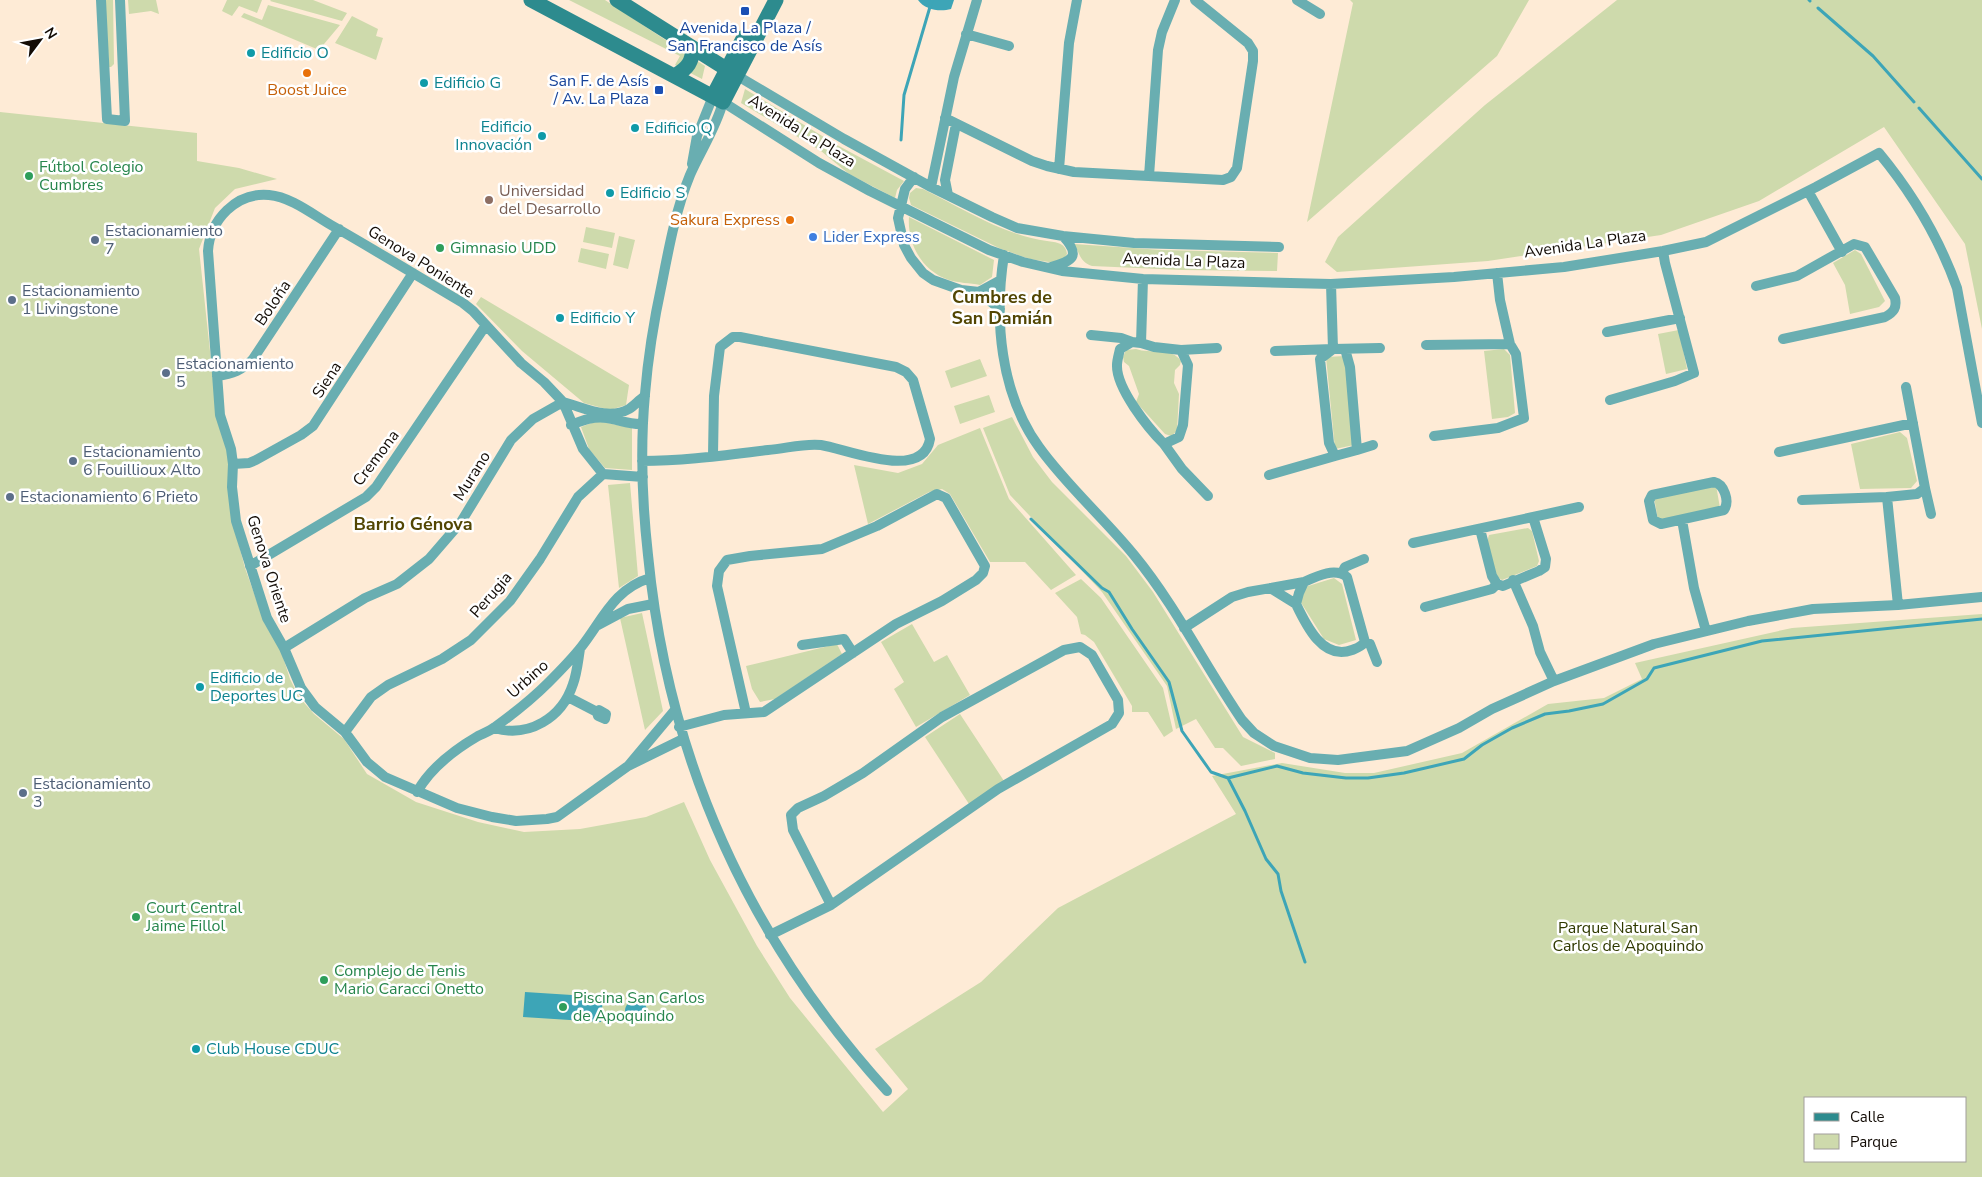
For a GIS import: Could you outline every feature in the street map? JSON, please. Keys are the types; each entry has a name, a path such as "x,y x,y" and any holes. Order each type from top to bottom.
{"main road":[{"name":"Avenida La Plaza","path":"531,0 676,75 718,99"},
{"name":"Avenida La Plaza","path":"618,0 731,73"},
{"path":"718,99 764,0"},
{"path":"731,73 776,0"},
{"path":"676,75 685,70 690,64 693,48"}],"street":[{"path":"101,0 108,119 125,121 120,0"},
{"path":"931,187 945,118 966,34 977,0"},
{"path":"1060,169 1069,43 1077,0"},
{"path":"1149,176 1158,50 1162,32 1175,0"},
{"path":"945,118 1032,161 1074,172 1223,180 1231,177 1237,168 1253,52 1248,42 1195,0"},
{"path":"1297,0 1320,14"},
{"path":"966,34 1009,46"},
{"path":"106,72 122,78"},
{"name":"Avenida La Plaza","path":"731,73 931,187 1017,228 1063,236 1134,244 1279,247"},
{"path":"718,99 716,121 690,175 677,218 662,281 650,347 644,396 642,477 653,604 679,727 695,775 724,846 770,935 796,976 831,1025 888,1091"},
{"name":"Avenida La Plaza","path":"718,99 819,163 900,207 981,246 1049,268 1143,278 1331,284 1497,274 1564,267 1663,251 1706,242 1879,153 1904,184 1925,217 1957,288 1982,423"},
{"path":"948,195 945,180 956,124"},
{"path":"914,177 906,189 898,218 904,245 916,267 928,277 945,285 961,290 979,292 1000,309"},
{"path":"1808,191 1842,252"},
{"name":"Genova Poniente","path":"220,218 232,205 241,200 268,195 292,202 463,303 486,325 520,363 544,382 563,402 571,425 583,449 603,474"},
{"name":"Genova Oriente","path":"220,218 211,234 208,251 220,415 231,449 233,464 232,487 236,521 267,618 284,648 297,681 315,707 345,732 367,762 385,777 457,808 516,821 557,817 628,766 683,738"},
{"name":"Boloña","path":"218,376 237,372 246,367 253,359 339,229"},
{"path":"1063,236 1073,250 1080,265 1088,273"},
{"path":"1756,286 1797,276 1854,244 1865,247 1895,298 1896,304 1893,312 1885,317 1783,339"},
{"path":"1049,268 1069,261 1073,250"},
{"path":"1610,400 1675,381 1694,373 1664,264 1663,251"},
{"path":"1004,255 1001,280 1001,330 1009,383 1019,412 1031,435 1046,456 1081,497 1134,554 1158,588 1242,720 1254,733 1274,746 1310,758 1338,760 1407,751 1554,681 1654,644 1706,630 1813,609 1898,606 1982,597"},
{"name":"Siena","path":"233,464 249,463 256,460 301,435 313,426 413,273"},
{"path":"1434,436 1498,428 1524,418 1516,354 1510,344 1500,300 1497,274"},
{"path":"1136,343 1143,278"},
{"path":"979,292 1001,280"},
{"path":"1331,284 1333,349"},
{"path":"1607,332 1680,318"},
{"name":"Cremona","path":"250,566 366,497 376,487 486,325"},
{"path":"1091,335 1121,338 1154,347 1181,350 1216,348"},
{"path":"642,461 690,460 713,455 809,444 836,448 876,459 903,461 914,459 923,454 929,446 930,439 913,380 906,372 896,367 733,337 720,347 714,396 713,455"},
{"path":"1136,343 1120,350 1117,366 1127,396 1150,429 1208,496"},
{"path":"1426,345 1510,344"},
{"path":"1275,351 1380,348"},
{"path":"1333,349 1320,359 1329,443 1335,456"},
{"path":"1345,349 1350,367 1357,450"},
{"path":"1164,444 1179,437 1183,425 1188,364 1181,350"},
{"path":"1906,387 1931,514"},
{"path":"563,402 606,414 619,413 629,409 644,396"},
{"name":"Murano","path":"284,648 357,603 397,584 415,572 429,559 461,522 511,440 533,419 563,402"},
{"path":"571,425 596,418 607,418 629,424 643,424"},
{"path":"1778,452 1913,423"},
{"path":"1269,475 1373,445"},
{"path":"603,474 642,477"},
{"name":"Perugia","path":"345,732 371,697 388,685 442,659 471,640 510,601 540,559 578,498 603,474"},
{"path":"1714,482 1722,485 1726,504 1724,510 1682,520 1661,524 1655,522 1652,518 1648,501 1650,496 1714,482"},
{"path":"1802,500 1888,497 1917,494 1925,488"},
{"path":"679,727 724,715 764,712 896,624 942,601 976,580 983,573 985,566 946,498 937,494 877,526 822,549 727,560 719,571 717,586 746,713"},
{"path":"1888,497 1898,606"},
{"path":"1413,544 1579,508"},
{"path":"1480,529 1492,576 1497,584 1503,586 1545,567 1546,559 1534,517"},
{"path":"1682,520 1694,588 1706,630"},
{"path":"1342,573 1345,567 1364,559"},
{"path":"1184,628 1232,597 1304,582 1334,572 1342,573 1347,577 1365,642 1370,644 1377,662"},
{"name":"Urbino","path":"417,792 427,776 444,760 464,745 494,728 541,690 580,649 618,596 636,583 650,578"},
{"path":"1514,580 1533,626 1540,652 1554,681"},
{"path":"1296,604 1298,593 1304,582"},
{"path":"1424,607 1492,589 1497,584"},
{"path":"1270,588 1296,604 1316,637 1329,650 1347,652 1361,646 1365,642"},
{"name":"Urbino","path":"598,625 628,609 653,604"},
{"path":"802,645 844,639 853,652"},
{"path":"770,935 831,905 998,790 1112,724 1119,713 1118,700 1092,655 1080,647 1064,650 942,717 863,773 824,796 798,808 791,815 793,830 831,905"},
{"name":"Urbino","path":"494,728 504,731 522,730 533,727 553,716 568,697 574,683 580,649"},
{"path":"568,697 597,712"},
{"name":"Genova Oriente","path":"628,766 676,710"}],"green space":[{"path":"105,0 113,0 114,64 111,67 109,67"},
{"path":"128,0 156,0 159,14 151,11 129,14"},
{"path":"227,0 262,0 257,13 239,6 232,16 222,11"},
{"path":"271,0 313,0 347,13 342,21"},
{"path":"569,0 605,0 705,66 702,79 675,65 680,56"},
{"path":"1350,0 1529,0 1497,56 1307,222 1353,3"},
{"path":"1617,0 1982,0 1982,329 1965,244 1884,127 1759,201 1661,235 1488,261 1337,272 1325,262 1338,237 1485,105"},
{"path":"268,5 340,25 319,50 241,17 244,13 262,20"},
{"path":"352,16 378,29 376,36 383,38 376,60 335,43"},
{"path":"745,89 837,145 904,181 897,190 895,198 849,174 821,151 741,103"},
{"name":"Parque Natural San Carlos de Apoquindo","path":"0,112 197,133 197,161 239,168 277,179 235,189 215,208 199,249 217,416 228,449 232,519 245,568 265,624 281,651 290,679 299,697 314,714 344,739 367,774 416,802 478,822 524,832 580,829 646,817 684,802 710,860 757,946 790,998 883,1112 908,1089 875,1049 981,982 1058,908 1236,814 1212,776 1282,763 1345,773 1374,773 1462,753 1548,704 1604,698 1642,679 1635,663 1792,628 1982,614 1982,1177 0,1177"},
{"path":"916,188 923,189 999,227 1031,238 1063,245 1067,254 1063,260 1055,263 1030,259 1001,249 911,205 910,193"},
{"path":"909,217 994,260 992,277 980,285 956,282 939,276 918,255 911,237"},
{"path":"586,227 615,233 612,248 583,242"},
{"path":"619,236 635,240 628,269 613,265"},
{"path":"1074,244 1162,250 1278,253 1277,271 1182,270 1092,266 1083,260"},
{"path":"581,248 609,254 606,269 578,262"},
{"path":"1855,250 1861,254 1885,301 1879,307 1850,314 1845,285 1833,263"},
{"path":"481,297 629,385 626,405 610,410 584,403 522,351 476,304"},
{"path":"1679,330 1687,369 1666,374 1658,334"},
{"path":"1504,349 1510,355 1515,413 1508,417 1492,419 1484,351"},
{"path":"1126,350 1166,352 1181,361 1175,370 1174,383 1179,394 1177,431 1171,436 1165,434 1136,402 1139,394 1129,366 1124,362 1123,357"},
{"path":"1345,356 1354,445 1335,449 1326,357"},
{"path":"980,359 987,376 951,388 945,371"},
{"path":"989,395 995,412 960,424 954,406"},
{"path":"1012,417 1033,457 1052,482 1126,556 1153,592 1243,737 1275,753 1275,759 1241,766 1223,748 1215,748 1196,719 1176,729 1167,686 1102,592 1010,495 983,428"},
{"path":"597,421 632,428 632,470 605,468 589,449 581,427"},
{"path":"980,428 1009,499 1076,575 1051,590 1025,562 990,562 950,494 942,489 929,492 868,524 854,465 898,473 922,464 938,445"},
{"path":"1900,432 1907,438 1917,481 1911,488 1860,489 1851,444"},
{"path":"630,483 638,576 619,588 608,485"},
{"path":"1716,485 1720,508 1658,520 1654,497"},
{"path":"1528,528 1532,531 1539,561 1537,566 1502,580 1496,576 1487,542 1489,535"},
{"path":"1334,578 1342,584 1356,640 1339,645 1324,639 1300,601 1305,587"},
{"path":"1081,579 1101,598 1163,688 1173,731 1164,737 1148,712 1132,712 1132,706 1094,642 1081,634 1077,617 1055,593"},
{"path":"642,613 663,711 645,730 620,618"},
{"path":"912,624 934,662 947,655 970,695 916,727 894,689 904,682 881,642"},
{"path":"837,644 842,654 775,699 760,702 752,689 746,666"},
{"path":"960,714 1004,781 969,804 925,737"}],"water":[{"path":"918,0 954,0 951,9 942,10 929,8"},
{"name":"Piscina San Carlos de Apoquindo","path":"525,992 603,997 601,1022 523,1017"},
{"path":"636,1000 644,1003 647,1011 644,1019 636,1022 628,1019 625,1011 628,1003"}],"waterway":[{"path":"901,140 904,95 932,0"},
{"path":"1818,8 1873,56 1914,102"},
{"path":"1919,108 1982,179"},
{"path":"1031,519 1102,588 1109,592 1169,682 1182,731 1211,772 1228,778 1277,766 1303,773 1346,778 1368,778 1404,773 1464,759 1482,745 1512,728 1545,714 1603,704 1647,679 1654,668 1762,641 1982,619"},
{"path":"1228,778 1266,859 1278,874 1281,891 1305,962"}],"place":[{"name":"Avenida La Plaza / San Francisco de Asís","path":"745,11"},
{"name":"Edificio O","path":"251,53"},
{"name":"Boost Juice","path":"307,73"},
{"name":"Edificio G","path":"424,83"},
{"name":"San F. de Asís / Av. La Plaza","path":"659,90"},
{"name":"Edificio Q","path":"635,128"},
{"name":"Edificio Innovación","path":"542,136"},
{"name":"Fútbol Colegio Cumbres","path":"29,176"},
{"name":"Edificio S","path":"610,193"},
{"name":"Universidad del Desarrollo","path":"489,200"},
{"name":"Sakura Express","path":"790,220"},
{"name":"Lider Express","path":"813,237"},
{"name":"Estacionamiento 7","path":"95,240"},
{"name":"Gimnasio UDD","path":"440,248"},
{"name":"Estacionamiento 1 Livingstone","path":"12,300"},
{"name":"Edificio Y","path":"560,318"},
{"name":"Estacionamiento 5","path":"166,373"},
{"name":"Estacionamiento 6 Fouillioux Alto","path":"73,461"},
{"name":"Estacionamiento 6 Prieto","path":"10,497"},
{"name":"Edificio de Deportes UC","path":"200,687"},
{"name":"Estacionamiento 3","path":"23,793"},
{"name":"Court Central Jaime Fillol","path":"136,917"},
{"name":"Complejo de Tenis Mario Caracci Onetto","path":"324,980"},
{"name":"Piscina San Carlos de Apoquindo","path":"563,1007"},
{"name":"Club House CDUC","path":"196,1049"}],"district":[{"name":"Cumbres de San Damián","path":"1002,307"},
{"name":"Barrio Génova","path":"413,524"}]}
